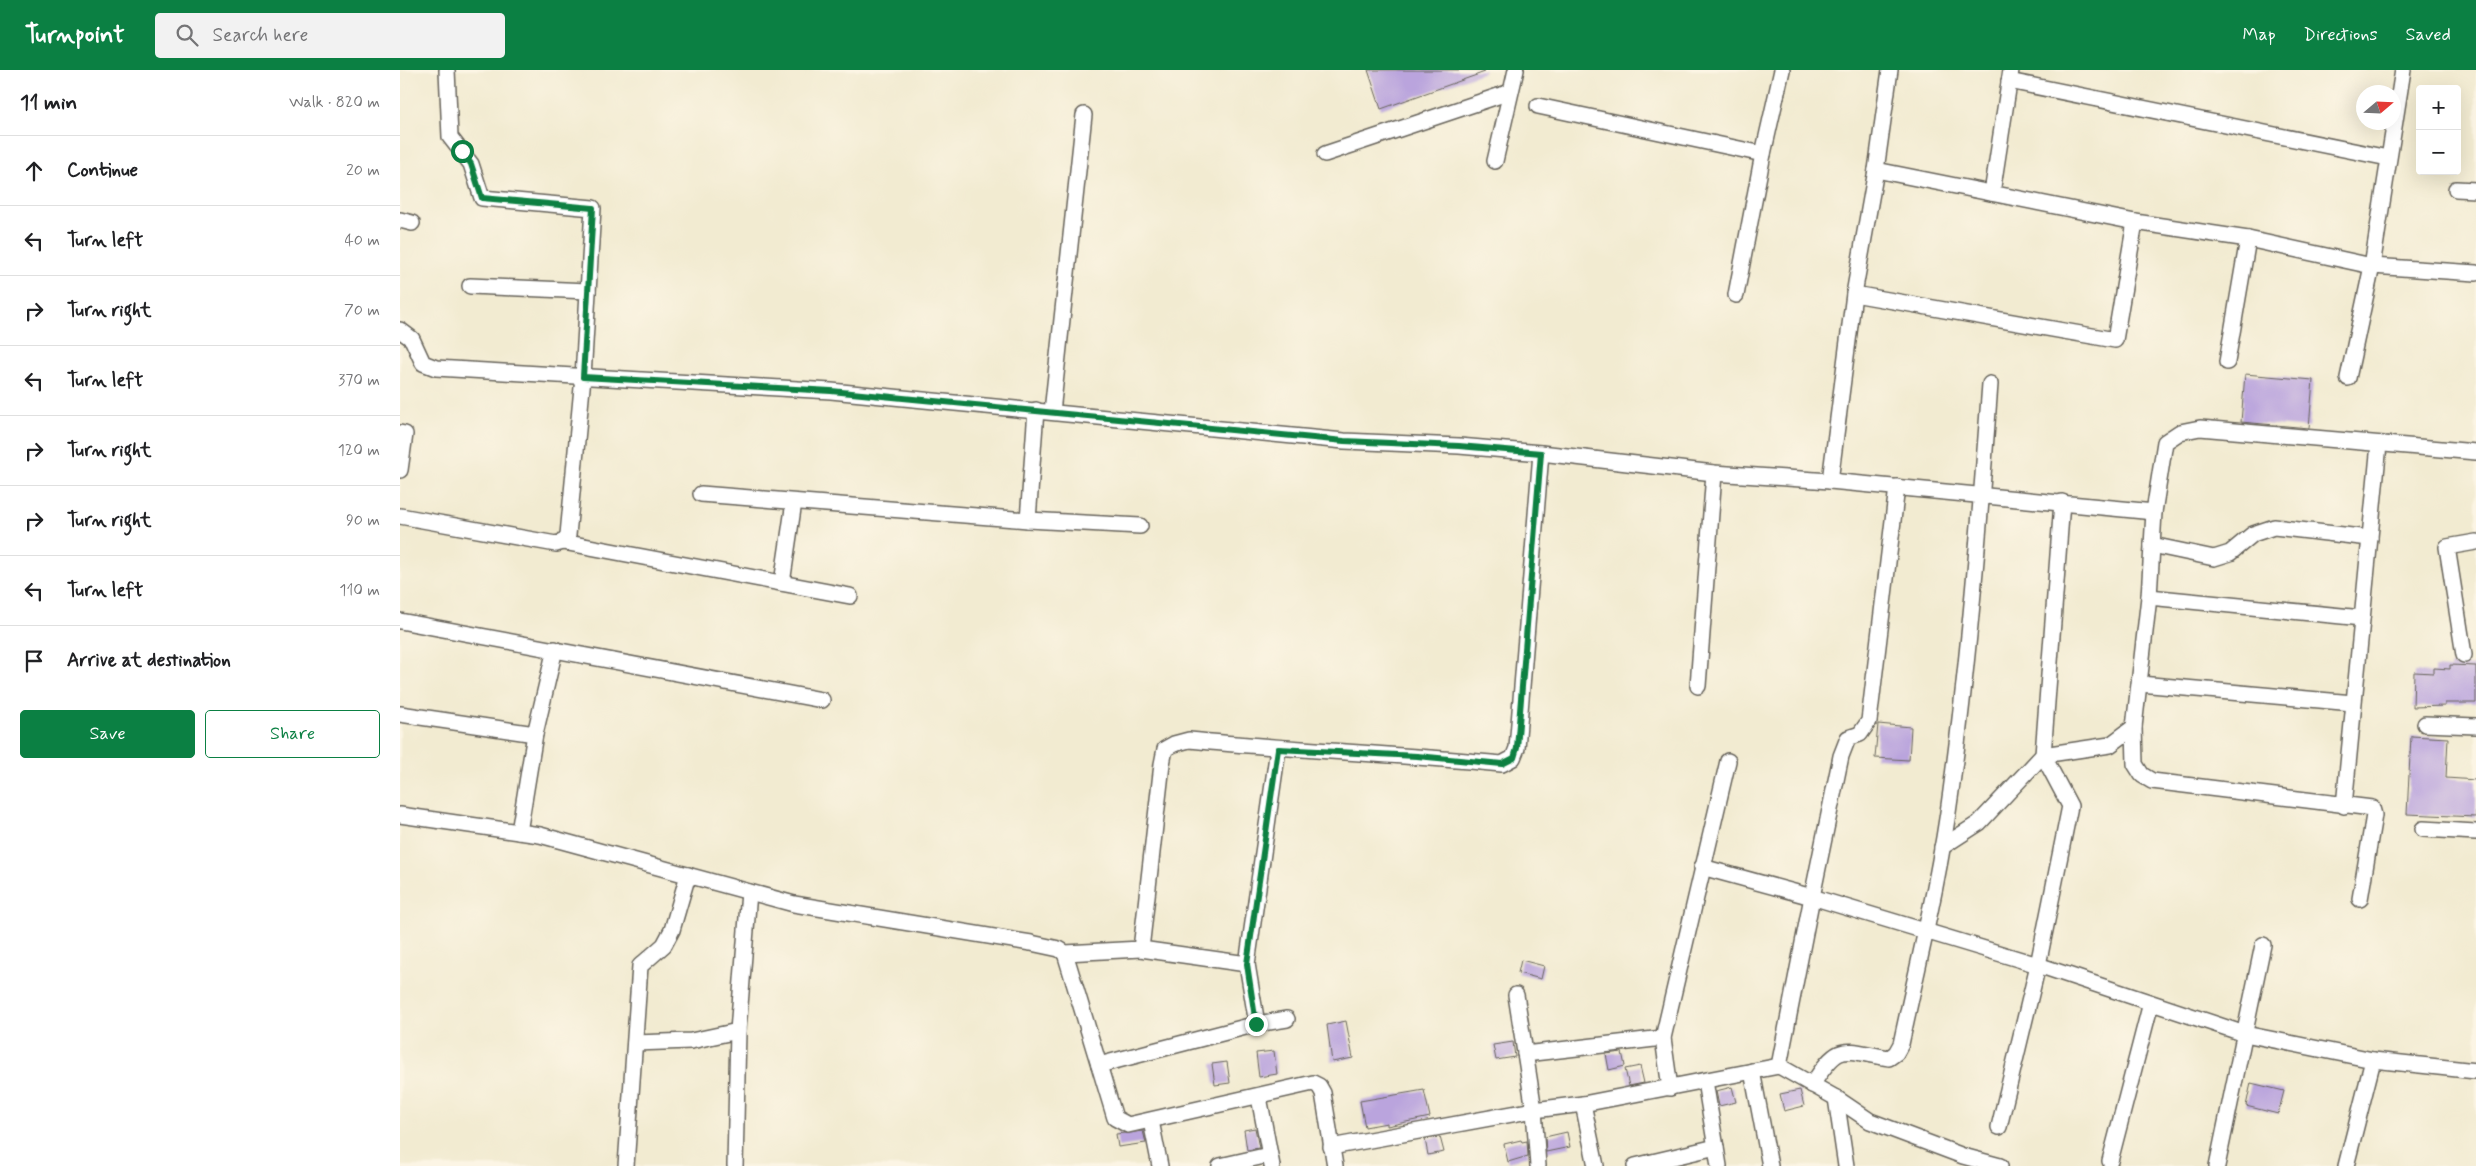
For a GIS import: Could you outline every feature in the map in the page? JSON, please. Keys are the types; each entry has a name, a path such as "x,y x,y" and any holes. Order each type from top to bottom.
{"street":[{"path":"447,70 450,137 471,164 482,198 593,208 583,377 568,535 564,542"},
{"path":"1495,161 1516,70"},
{"path":"1736,295 1763,154 1782,70"},
{"path":"1830,481 1854,294 1876,170 1890,70"},
{"path":"2348,378 2372,266 2403,70"},
{"path":"1992,193 2010,75 2388,158"},
{"path":"1325,154 1510,92"},
{"path":"1538,106 1763,154"},
{"path":"1052,412 1084,115"},
{"path":"1876,170 2135,222 2248,239 2372,266 2476,273"},
{"path":"2456,189 2476,190"},
{"path":"1854,294 2115,340 2135,222"},
{"path":"2227,362 2248,239"},
{"path":"470,286 588,291"},
{"path":"400,330 412,340 423,363 436,368 831,391 1344,441 1459,446 1541,453 1714,472 1897,487 2154,512"},
{"path":"1812,1085 1828,1060 1839,1053 1853,1051 1889,1058 1896,1053 1901,1044 1942,847 1951,792 1982,495 1990,384"},
{"path":"1028,520 1036,410"},
{"path":"2360,899 2374,812 2372,808 2152,781 2142,775 2135,764 2134,727 2149,597 2154,512 2166,442 2180,432 2200,428 2476,452"},
{"path":"400,433 405,434 400,470"},
{"path":"2344,806 2379,444"},
{"path":"1140,949 1162,764 1165,750 1174,744 1189,740 1278,749 1417,756 1502,764 1514,758 1517,748 1541,453"},
{"path":"1698,686 1714,472"},
{"path":"1779,1066 1841,756 1848,738 1860,734 1869,721 1897,487"},
{"path":"701,494 1028,520 1140,526"},
{"path":"782,583 794,502"},
{"path":"1999,1127 2038,965 2070,806 2043,755 2062,502"},
{"path":"400,516 556,544 564,542 850,596"},
{"path":"2152,545 2214,558 2230,553 2253,534 2274,527 2370,538"},
{"path":"2464,655 2447,547 2476,542"},
{"path":"2149,597 2362,618"},
{"path":"400,621 822,700"},
{"path":"519,832 535,734 554,649"},
{"path":"2140,684 2353,704"},
{"path":"400,714 535,734"},
{"path":"2424,724 2476,726"},
{"path":"1942,847 1979,823 2043,755 2110,745 2134,727"},
{"path":"1256,1024 1247,964 1278,749"},
{"path":"1670,1088 1663,1038 1728,761"},
{"path":"400,815 540,835 794,904 1031,943 1059,949 1065,953 1140,949 1247,964"},
{"path":"2424,829 2476,832"},
{"path":"1702,867 1812,897 2038,965 2245,1034 2373,1060 2476,1071"},
{"path":"626,1166 640,966 664,945 672,930 688,875"},
{"path":"735,1166 738,1031 748,892"},
{"path":"2217,1166 2263,945"},
{"path":"1065,953 1115,1118 1128,1126 1313,1083 1319,1086 1323,1093 1335,1166"},
{"path":"1516,995 1534,1110 1538,1166"},
{"path":"2110,1161 2151,1003"},
{"path":"1099,1065 1256,1024 1287,1019"},
{"path":"636,1043 691,1041 738,1031"},
{"path":"1525,1054 1663,1038"},
{"path":"2346,1166 2373,1060"},
{"path":"1331,1147 1534,1110 1582,1104 1779,1066 1836,1098 1870,1122 1965,1161 2000,1166"},
{"path":"1752,1071 1770,1166"},
{"path":"1705,1081 1719,1166"},
{"path":"1220,1166 1270,1160 1258,1097"},
{"path":"1836,1098 1846,1166"},
{"path":"1582,1104 1596,1166"},
{"path":"1150,1121 1160,1166"},
{"path":"1635,1166 1716,1147"}],"building":[{"path":"1368,70 1484,70 1485,72 1381,109"},
{"path":"2245,374 2313,380 2309,428 2241,422"},
{"path":"2450,665 2476,666 2476,703 2445,703 2445,706 2413,707 2414,672 2434,673 2434,668 2450,669"},
{"path":"1878,724 1911,727 1909,760 1875,758"},
{"path":"2411,736 2448,738 2446,778 2476,780 2476,817 2407,814"},
{"path":"1521,960 1544,966 1541,979 1518,973"},
{"path":"1346,1021 1353,1058 1332,1062 1327,1025"},
{"path":"1513,1042 1515,1057 1496,1060 1493,1045"},
{"path":"1274,1051 1277,1074 1259,1077 1256,1053"},
{"path":"1622,1052 1625,1066 1609,1070 1606,1054"},
{"path":"1227,1062 1230,1083 1215,1085 1212,1064"},
{"path":"1640,1066 1644,1083 1629,1086 1625,1069"},
{"path":"2251,1083 2284,1091 2278,1114 2246,1106"},
{"path":"1732,1087 1736,1102 1719,1106 1716,1091"},
{"path":"1424,1090 1430,1117 1387,1126 1387,1123 1365,1127 1360,1101"},
{"path":"1800,1090 1804,1106 1784,1111 1780,1094"},
{"path":"1255,1128 1259,1148 1247,1150 1244,1130"},
{"path":"1143,1131 1146,1143 1118,1147 1116,1134"},
{"path":"1567,1132 1570,1147 1546,1152 1545,1137"},
{"path":"1440,1137 1444,1152 1428,1155 1425,1139"},
{"path":"1521,1140 1522,1142 1527,1141 1528,1156 1508,1162 1504,1144"}],"route":[{"path":"462,151 471,164 482,198 593,208 583,377 677,384 831,391 1344,441 1459,446 1541,453 1517,748 1514,758 1502,764 1417,756 1278,749 1247,964 1256,1024"}]}
